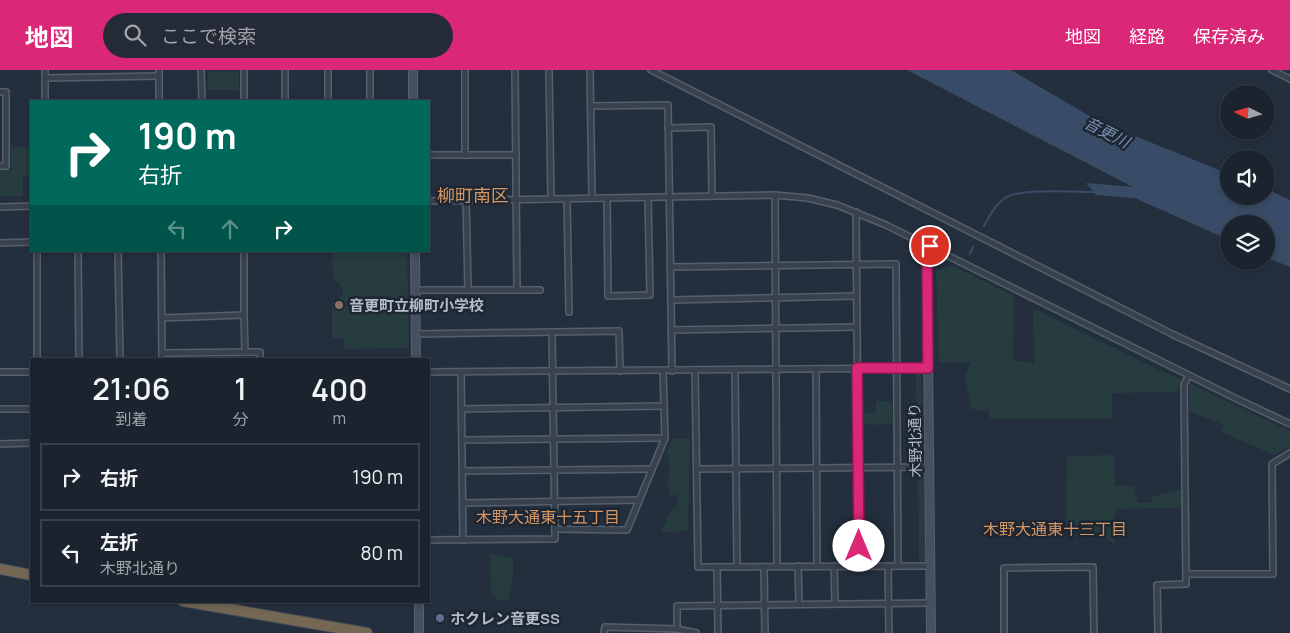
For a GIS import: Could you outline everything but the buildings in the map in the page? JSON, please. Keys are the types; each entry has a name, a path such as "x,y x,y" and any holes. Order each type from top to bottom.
{"highway":[{"path":"0,570 30,575"},
{"path":"194,603 366,633"}],"street":[{"path":"45,70 45,100"},
{"path":"201,70 202,100"},
{"path":"244,70 244,100"},
{"path":"285,70 285,100"},
{"path":"328,70 328,100"},
{"path":"370,70 370,100"},
{"path":"413,70 413,100"},
{"path":"465,70 465,155"},
{"path":"515,70 517,290"},
{"path":"549,70 551,199"},
{"path":"590,70 592,198"},
{"path":"651,70 1172,334 1290,389"},
{"path":"1272,70 1290,79"},
{"path":"45,78 159,73 159,100"},
{"path":"0,92 6,92 6,166 0,166"},
{"path":"591,106 668,105 672,371"},
{"path":"668,128 711,128 712,196"},
{"path":"430,155 516,155"},
{"path":"775,195 777,567"},
{"path":"430,201 775,195 808,198 837,205 886,224 1290,424"},
{"path":"607,198 608,296 650,295 648,197"},
{"path":"567,199 569,312"},
{"path":"466,200 468,289"},
{"path":"0,206 30,206"},
{"path":"856,212 859,566"},
{"path":"0,243 30,242"},
{"name":"木野北通り","path":"930,246 927,262 931,633"},
{"path":"37,252 38,358"},
{"path":"78,252 79,358"},
{"path":"118,252 120,358"},
{"path":"161,252 162,356 260,352 260,358"},
{"path":"244,252 245,352"},
{"path":"415,252 416,358"},
{"path":"670,267 896,264 898,565"},
{"path":"416,290 540,290"},
{"path":"671,300 857,296"},
{"path":"162,318 244,315"},
{"path":"672,330 857,327"},
{"path":"416,334 620,331 620,371"},
{"path":"430,540 555,539 552,332"},
{"path":"430,372 928,368"},
{"path":"816,369 817,566"},
{"path":"695,370 698,567 930,566"},
{"path":"735,370 737,567"},
{"path":"555,529 627,530 665,438 663,371"},
{"path":"0,372 30,372"},
{"path":"461,372 463,540"},
{"path":"1158,633 1157,585 1186,584 1184,385 1189,375"},
{"path":"462,409 664,406"},
{"path":"0,409 30,409"},
{"path":"462,440 665,438"},
{"path":"0,444 30,443"},
{"path":"1186,574 1273,574 1272,464 1290,453"},
{"path":"696,469 929,467"},
{"path":"462,471 652,469"},
{"path":"463,503 639,500"},
{"path":"798,566 800,604"},
{"path":"834,566 835,603"},
{"path":"888,566 890,633"},
{"path":"717,567 718,633"},
{"path":"764,567 765,633"},
{"path":"1004,633 1004,568 1093,567 1094,633"},
{"path":"419,603 419,633"},
{"path":"678,629 677,606 931,603"},
{"path":"604,633 605,626 678,629 696,633"}],"green space":[{"path":"208,71 239,71 239,90 208,90"},
{"path":"11,147 30,147 30,176 23,176 23,196 0,196 0,170 11,170"},
{"path":"332,252 407,252 409,348 344,349 344,338 332,338 332,302 340,298 343,291 340,285 333,280"},
{"path":"953,266 1014,296 1013,360 1034,363 1033,308 1181,379 1177,392 1112,393 1112,419 991,419 988,411 971,409 965,377 971,362 939,362 936,270"},
{"path":"916,374 921,374 923,462 917,462"},
{"path":"1189,383 1290,431 1290,446 1275,455 1221,432 1224,425 1189,411"},
{"path":"859,385 863,386 865,413 876,413 876,401 892,402 893,423 877,425 860,423"},
{"path":"690,438 688,531 662,532 672,509 677,508 677,495 669,495 668,480 670,467 667,453 672,439"},
{"path":"1114,455 1115,486 1134,486 1138,503 1151,503 1153,497 1181,489 1181,508 1115,509 1115,544 1091,530 1066,530 1067,456"},
{"path":"918,471 924,471 926,561 919,561"},
{"path":"490,554 513,559 513,578 508,600 499,600 491,595"}],"water":[{"name":"音更川","path":"907,70 1011,70 1100,122 1220,170 1220,205 1275,205 1275,193 1290,200 1290,267 1275,261 1275,215 1220,215 1220,236 1135,198 1096,195 1086,183 1133,187"}],"waterway":[{"path":"984,226 998,204 1012,195 1061,191 1094,192"},
{"path":"970,254 973,247"}],"place":[{"name":"音更町立柳町小学校","path":"339,305"},
{"name":"ホクレン音更SS","path":"440,618"}],"district":[{"name":"柳町南区","path":"473,195"},
{"name":"木野大通東十五丁目","path":"548,517"},
{"name":"木野大通東十三丁目","path":"1055,529"}],"route":[{"path":"859,546 857,368 928,368 927,262 930,246"}]}
